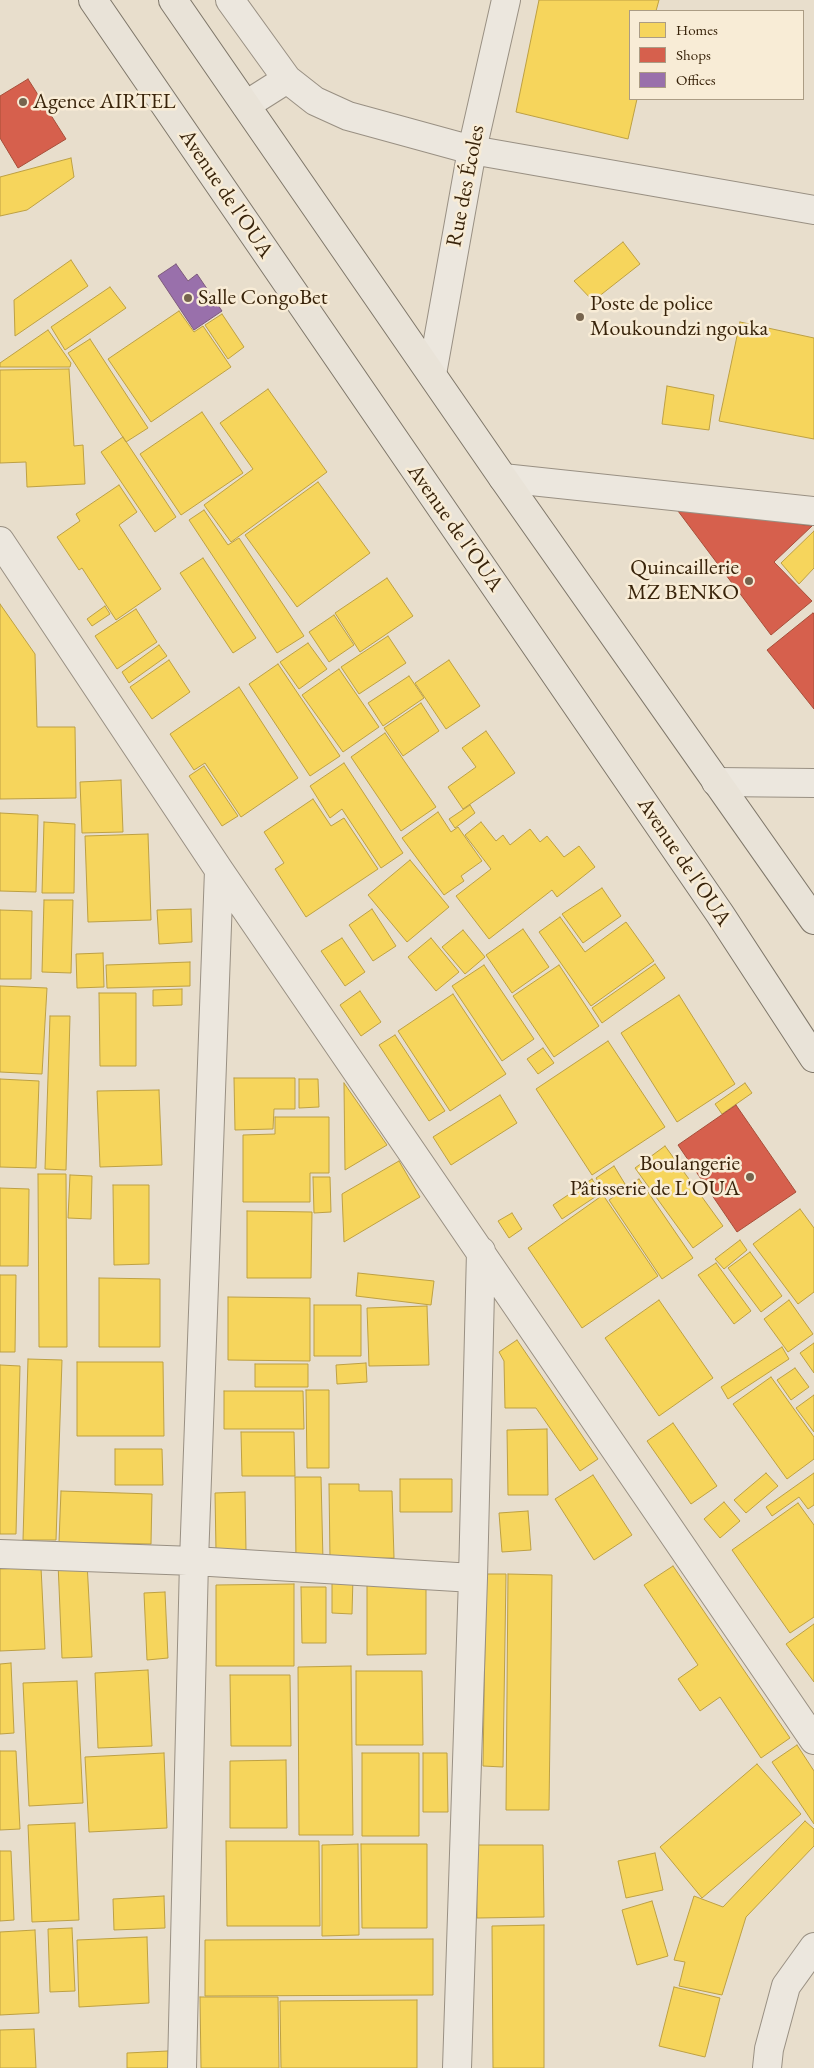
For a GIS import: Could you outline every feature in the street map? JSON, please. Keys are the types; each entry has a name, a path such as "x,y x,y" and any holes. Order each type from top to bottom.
{"main road":[{"name":"Avenue de l'OUA","path":"93,0 720,914 814,1058"},
{"path":"173,0 502,478 814,920"}],"street":[{"path":"230,0 287,79 315,101 348,116 472,150 814,210"},
{"name":"Rue des Écoles","path":"432,374 472,150 506,0"},
{"path":"246,105 287,79"},
{"path":"502,478 814,511"},
{"path":"0,541 219,870 814,1740"},
{"path":"716,782 814,783"},
{"path":"182,2068 194,1561 219,870"},
{"path":"458,2068 481,1251"},
{"path":"0,1554 194,1561 473,1578"},
{"path":"767,2068 769,2049 786,1986 814,1948"}],"building: Homes":[{"path":"539,0 659,0 656,10 629,10 629,100 637,100 628,139 516,112"},
{"path":"71,158 74,177 27,210 0,216 0,177"},
{"path":"623,242 640,264 593,301 574,281"},
{"path":"71,260 88,286 15,336 14,300"},
{"path":"110,287 126,308 65,350 51,327"},
{"path":"179,311 194,332 203,326 231,367 151,422 108,359"},
{"path":"222,314 244,347 228,359 205,325"},
{"path":"740,322 814,338 814,439 719,421"},
{"path":"48,330 71,363 70,367 0,367 0,363"},
{"path":"90,339 148,428 126,442 68,353"},
{"path":"69,369 74,446 83,445 85,484 27,487 26,462 0,463 0,370"},
{"path":"667,386 714,395 709,430 662,424"},
{"path":"268,389 327,472 231,542 204,505 253,469 220,423"},
{"path":"202,412 243,473 181,515 140,454"},
{"path":"123,437 176,517 155,532 101,452"},
{"path":"318,482 370,553 297,607 245,535"},
{"path":"119,485 137,512 119,525 161,589 116,620 82,568 79,570 57,537 80,521 76,514"},
{"path":"204,510 228,545 239,538 304,636 277,653 189,520"},
{"path":"814,531 814,568 799,584 781,563"},
{"path":"203,558 256,638 233,653 180,573"},
{"path":"387,578 413,616 360,652 335,613"},
{"path":"0,604 35,654 37,727 75,727 76,798 0,799"},
{"path":"105,606 110,614 92,626 87,619"},
{"path":"136,609 157,642 117,669 95,636"},
{"path":"334,615 354,645 329,662 309,632"},
{"path":"388,636 406,663 359,694 341,667"},
{"path":"308,643 327,669 299,689 280,662"},
{"path":"159,645 167,656 129,683 122,672"},
{"path":"169,660 190,692 152,719 130,687"},
{"path":"449,660 480,706 446,729 415,683"},
{"path":"278,664 340,756 310,776 249,684"},
{"path":"339,669 379,727 343,752 302,695"},
{"path":"409,676 424,698 383,726 368,703"},
{"path":"239,687 298,778 241,817 205,763 194,770 170,734"},
{"path":"421,703 439,731 403,756 384,728"},
{"path":"486,731 515,773 463,809 448,787 476,767 462,748"},
{"path":"385,733 436,807 401,831 351,757"},
{"path":"344,763 403,853 381,868 342,809 330,818 310,786"},
{"path":"204,766 238,816 222,826 189,776"},
{"path":"121,780 123,832 82,833 80,782"},
{"path":"313,799 331,826 344,818 378,869 306,917 275,869 284,863 264,832"},
{"path":"470,805 475,813 455,828 449,819"},
{"path":"438,812 451,832 458,827 482,861 461,876 464,881 444,895 402,838"},
{"path":"0,813 38,815 36,892 0,891"},
{"path":"44,822 75,824 74,893 42,893"},
{"path":"481,822 496,841 503,835 510,845 530,829 540,842 547,836 564,857 579,846 595,867 557,897 552,890 489,939 456,896 491,869 465,835"},
{"path":"148,834 151,920 88,922 85,836"},
{"path":"410,860 449,907 407,942 368,895"},
{"path":"602,888 621,916 583,943 562,914"},
{"path":"44,900 73,900 71,973 42,972"},
{"path":"191,909 192,942 159,944 157,910"},
{"path":"372,909 396,946 373,961 349,925"},
{"path":"0,910 32,911 31,979 0,979"},
{"path":"560,917 585,952 626,922 654,961 591,1006 539,932"},
{"path":"523,929 549,967 512,993 486,955"},
{"path":"463,930 485,957 465,974 442,947"},
{"path":"342,938 365,972 345,986 321,951"},
{"path":"431,938 459,972 436,991 408,957"},
{"path":"103,953 104,987 77,988 76,954"},
{"path":"190,962 190,986 107,988 106,965"},
{"path":"655,964 665,978 602,1023 592,1008"},
{"path":"484,965 534,1039 502,1061 452,986"},
{"path":"559,965 599,1026 554,1057 513,996"},
{"path":"0,986 47,988 42,1074 0,1072"},
{"path":"182,989 182,1005 153,1006 153,990"},
{"path":"360,991 381,1022 361,1036 340,1005"},
{"path":"99,993 136,993 136,1066 100,1066"},
{"path":"453,994 506,1074 450,1111 398,1031"},
{"path":"679,995 735,1084 677,1122 621,1033"},
{"path":"50,1016 70,1016 66,1170 45,1169"},
{"path":"395,1035 445,1111 429,1121 379,1045"},
{"path":"608,1041 665,1127 592,1175 536,1089"},
{"path":"543,1048 554,1063 538,1074 527,1059"},
{"path":"234,1078 295,1078 295,1109 274,1109 273,1129 235,1130"},
{"path":"0,1079 39,1081 36,1168 0,1167"},
{"path":"299,1079 318,1079 319,1107 299,1108"},
{"path":"344,1083 387,1145 345,1170"},
{"path":"745,1083 752,1093 722,1114 715,1104"},
{"path":"159,1090 162,1165 100,1167 97,1091"},
{"path":"500,1095 517,1123 451,1165 433,1137"},
{"path":"275,1117 329,1117 329,1173 310,1173 310,1202 243,1202 243,1135 275,1134"},
{"path":"665,1146 723,1226 693,1248 635,1168"},
{"path":"399,1161 420,1197 344,1242 342,1194"},
{"path":"614,1166 625,1184 607,1196 596,1178"},
{"path":"38,1174 66,1174 67,1347 39,1347"},
{"path":"70,1175 92,1176 91,1219 68,1218"},
{"path":"313,1177 330,1177 331,1212 314,1213"},
{"path":"592,1179 601,1193 562,1219 553,1205"},
{"path":"639,1179 693,1258 662,1279 609,1200"},
{"path":"113,1185 149,1185 149,1264 114,1265"},
{"path":"0,1188 29,1189 28,1266 0,1266"},
{"path":"603,1195 658,1276 582,1328 528,1248"},
{"path":"800,1209 814,1228 814,1292 798,1304 753,1244"},
{"path":"247,1211 312,1212 311,1278 247,1278"},
{"path":"512,1213 522,1229 509,1238 498,1221"},
{"path":"740,1240 747,1250 724,1269 715,1259"},
{"path":"750,1252 782,1296 761,1312 728,1268"},
{"path":"716,1263 751,1311 734,1324 698,1275"},
{"path":"358,1273 434,1281 431,1305 356,1296"},
{"path":"0,1275 16,1275 15,1352 0,1352"},
{"path":"99,1278 160,1279 160,1347 99,1347"},
{"path":"228,1297 310,1298 310,1361 228,1360"},
{"path":"659,1300 713,1378 659,1416 605,1338"},
{"path":"789,1300 813,1334 788,1352 764,1319"},
{"path":"314,1305 361,1305 361,1356 314,1356"},
{"path":"427,1306 429,1365 369,1366 367,1308"},
{"path":"517,1340 598,1459 580,1471 536,1408 505,1408 504,1361 499,1352"},
{"path":"814,1343 814,1373 800,1353"},
{"path":"782,1347 789,1359 728,1399 721,1387"},
{"path":"28,1359 62,1360 56,1540 23,1540"},
{"path":"77,1362 163,1362 164,1436 77,1436"},
{"path":"366,1363 367,1382 337,1384 336,1365"},
{"path":"255,1364 308,1364 308,1387 255,1387"},
{"path":"0,1365 20,1366 16,1534 0,1534"},
{"path":"795,1368 809,1387 791,1400 777,1380"},
{"path":"771,1377 814,1437 814,1459 787,1479 733,1404"},
{"path":"306,1390 329,1390 329,1468 307,1468"},
{"path":"224,1391 303,1391 304,1429 224,1429"},
{"path":"814,1395 814,1432 796,1408"},
{"path":"673,1423 717,1486 691,1504 647,1441"},
{"path":"547,1429 548,1495 508,1495 507,1430"},
{"path":"241,1432 294,1432 295,1476 242,1476"},
{"path":"115,1449 162,1449 163,1485 115,1485"},
{"path":"766,1473 778,1486 746,1513 734,1500"},
{"path":"814,1473 814,1505 808,1509 799,1497 772,1516 766,1507"},
{"path":"593,1475 632,1535 594,1560 555,1499"},
{"path":"295,1477 321,1477 323,1561 296,1561"},
{"path":"400,1479 452,1479 452,1512 400,1512"},
{"path":"329,1484 359,1484 359,1491 392,1491 394,1558 330,1559"},
{"path":"61,1491 152,1494 151,1544 59,1542"},
{"path":"245,1492 246,1551 216,1551 215,1493"},
{"path":"724,1502 740,1521 720,1538 704,1519"},
{"path":"798,1503 814,1525 814,1617 790,1633 732,1550"},
{"path":"528,1511 531,1550 502,1552 499,1513"},
{"path":"87,1562 92,1657 62,1658 58,1563"},
{"path":"673,1566 790,1738 761,1758 720,1697 700,1711 678,1679 698,1665 644,1585"},
{"path":"41,1567 45,1649 0,1651 0,1569"},
{"path":"486,1574 506,1574 503,1767 483,1766"},
{"path":"508,1574 552,1575 549,1810 506,1810"},
{"path":"332,1577 353,1577 352,1614 332,1613"},
{"path":"426,1577 426,1654 367,1655 367,1578"},
{"path":"294,1584 294,1666 216,1666 216,1585"},
{"path":"301,1587 326,1587 326,1643 302,1643"},
{"path":"165,1592 168,1658 147,1660 144,1593"},
{"path":"814,1624 814,1682 786,1644"},
{"path":"11,1663 14,1733 0,1734 0,1664"},
{"path":"351,1666 353,1835 299,1835 298,1667"},
{"path":"148,1670 152,1746 98,1748 95,1673"},
{"path":"356,1671 422,1671 423,1745 356,1745"},
{"path":"230,1675 290,1675 291,1746 231,1746"},
{"path":"77,1681 83,1803 29,1806 23,1683"},
{"path":"797,1745 814,1771 814,1824 772,1762"},
{"path":"0,1751 16,1751 20,1829 0,1830"},
{"path":"164,1753 167,1828 89,1832 85,1757"},
{"path":"362,1753 419,1753 419,1836 362,1836"},
{"path":"423,1753 447,1753 448,1812 423,1812"},
{"path":"286,1760 287,1828 230,1828 230,1761"},
{"path":"757,1764 801,1814 702,1898 660,1847"},
{"path":"805,1821 814,1829 814,1846 746,1917 722,1995 679,1986 685,1962 674,1960 694,1896 723,1907"},
{"path":"75,1823 79,1920 32,1922 28,1825"},
{"path":"226,1841 319,1841 320,1926 227,1926"},
{"path":"358,1844 359,1935 322,1936 322,1845"},
{"path":"361,1844 427,1844 427,1928 362,1928"},
{"path":"476,1845 543,1845 544,1917 477,1918"},
{"path":"0,1851 11,1851 14,1920 0,1921"},
{"path":"655,1853 663,1890 626,1898 618,1861"},
{"path":"164,1896 165,1928 114,1930 113,1899"},
{"path":"652,1901 668,1956 637,1965 622,1910"},
{"path":"544,1925 544,2068 493,2068 492,1926"},
{"path":"72,1928 75,1991 50,1992 48,1929"},
{"path":"35,1930 39,2013 0,2015 0,1932"},
{"path":"147,1937 149,2003 79,2007 77,1940"},
{"path":"433,1939 433,1995 205,1996 205,1940"},
{"path":"674,1987 720,1998 705,2057 659,2046"},
{"path":"200,1997 278,1997 279,2068 201,2068"},
{"path":"417,2000 417,2068 281,2068 280,2001"},
{"path":"34,2029 36,2068 0,2068 0,2030"},
{"path":"168,2051 169,2068 127,2068 127,2053"}],"building: Shops":[{"path":"28,79 66,139 18,168 0,138 0,96"},
{"path":"675,507 812,526 774,562 812,601 771,635"},
{"path":"814,614 814,709 767,650"},
{"path":"736,1105 796,1192 737,1232 678,1145"}],"building: Offices":[{"path":"176,264 188,281 197,274 222,311 194,330 158,276"}],"place":[{"name":"Agence AIRTEL","path":"23,102"},
{"name":"Salle CongoBet","path":"188,298"},
{"name":"Poste de police Moukoundzi ngouka","path":"580,317"},
{"name":"Quincaillerie MZ BENKO","path":"749,581"},
{"name":"Boulangerie Pâtisserie de L'OUA","path":"750,1177"}]}
